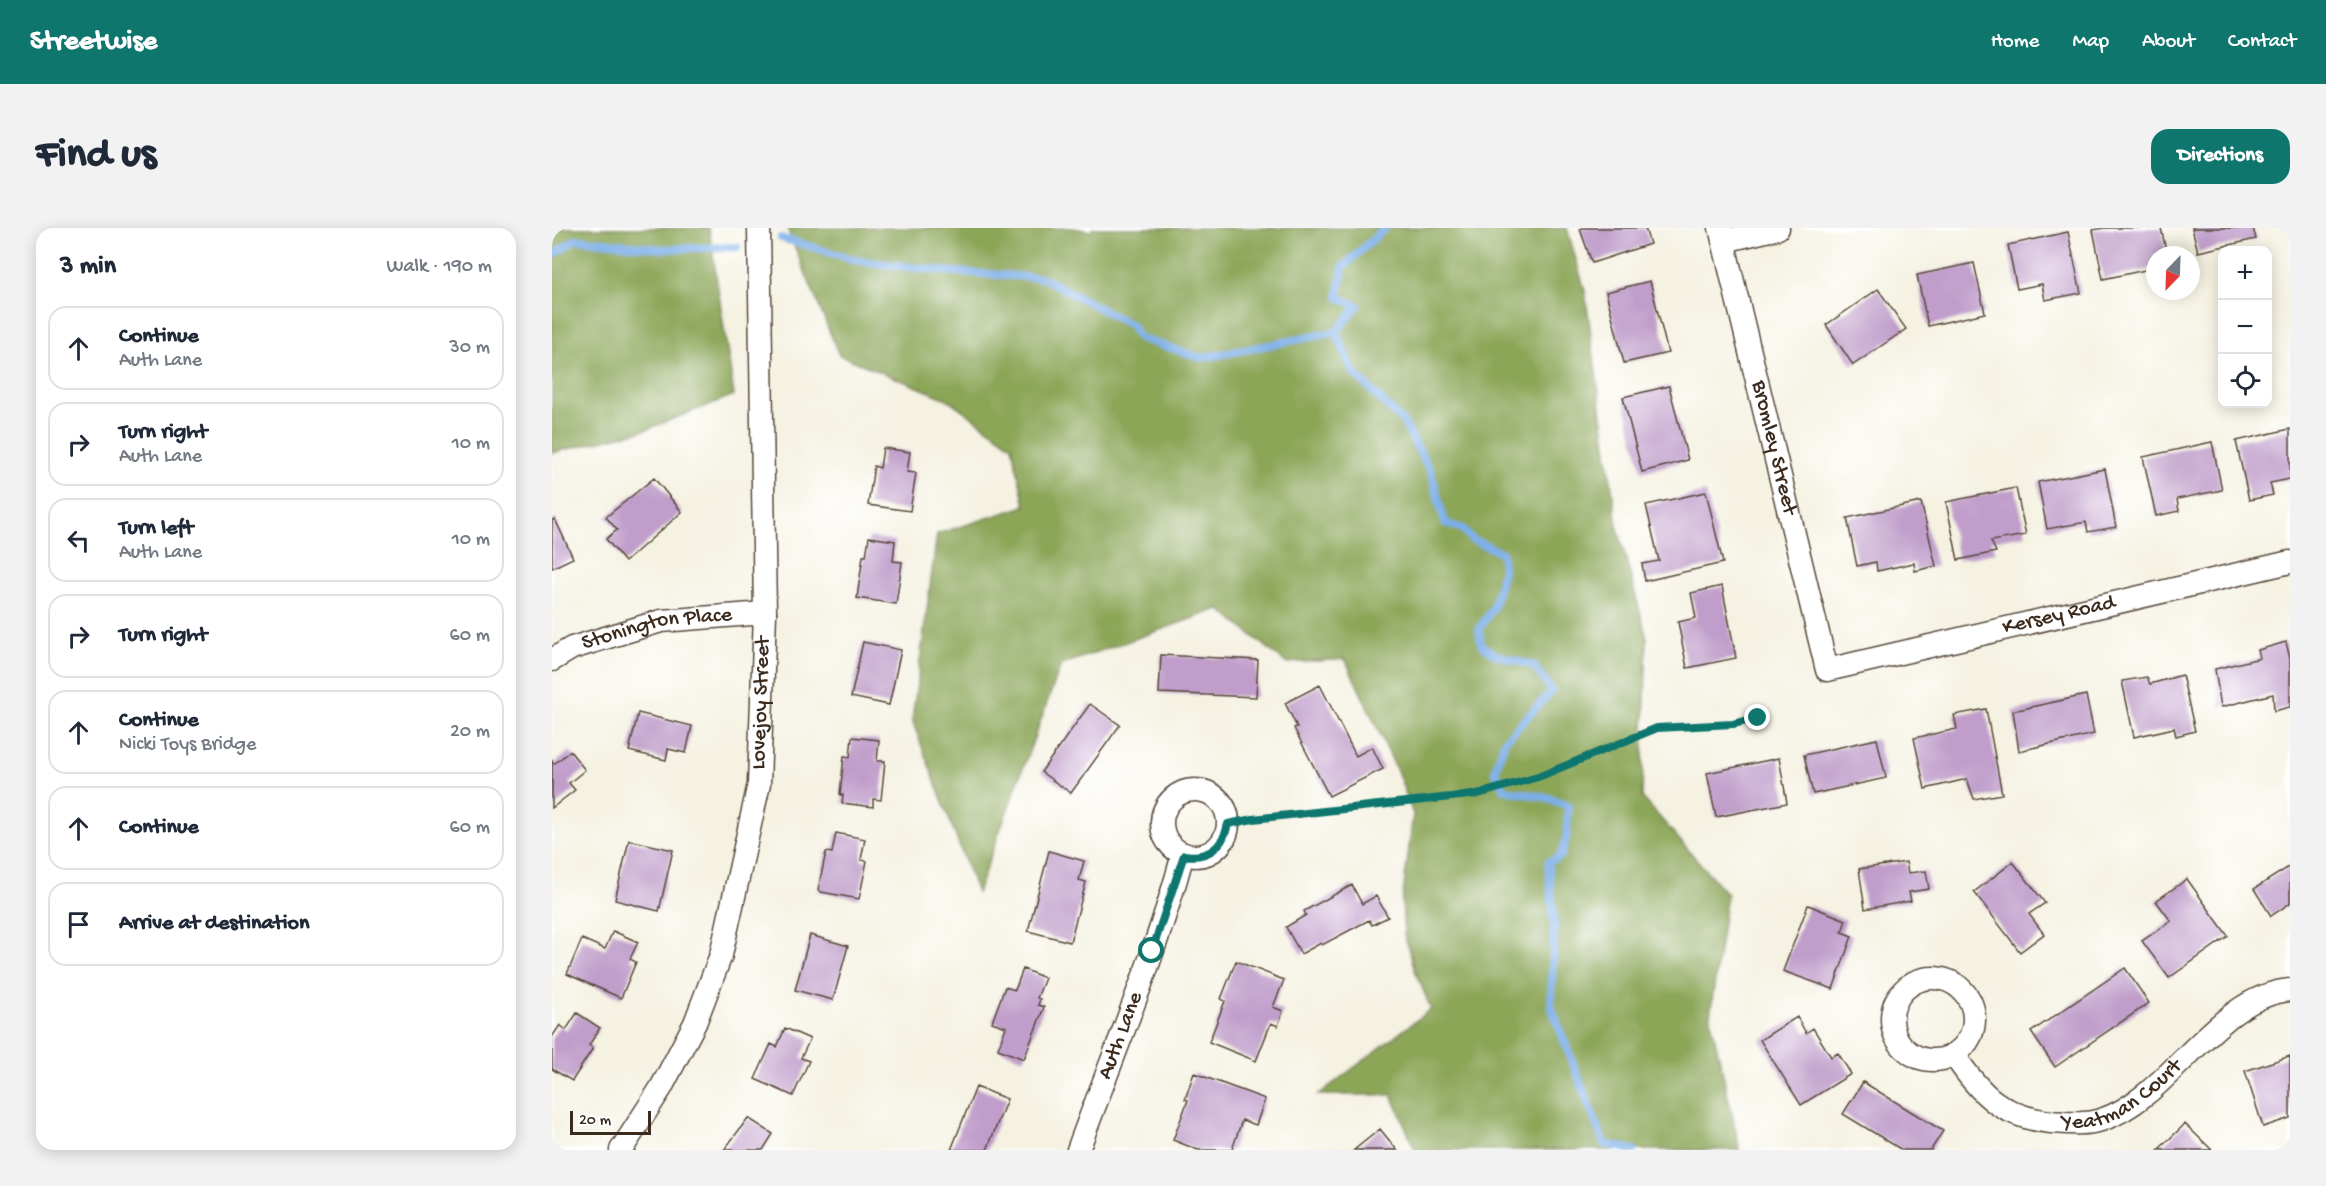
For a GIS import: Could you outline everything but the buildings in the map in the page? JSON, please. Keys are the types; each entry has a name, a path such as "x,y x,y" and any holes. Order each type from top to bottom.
{"street":[{"name":"Lovejoy Street","path":"621,1150 661,1088 695,1023 721,955 759,784 765,614 759,228"},
{"path":"1722,234 1778,228"},
{"name":"Bromley Street","path":"1722,234 1827,669"},
{"name":"Kersey Road","path":"1827,669 2290,562"},
{"name":"Stonington Place","path":"552,660 572,648 661,621 765,614"},
{"path":"1194,790 1206,792 1223,805 1228,824 1221,844 1213,851 1194,856 1184,855 1173,849 1166,840 1161,818 1165,807 1173,798 1183,792 1194,790"},
{"name":"Auth Lane","path":"1078,1150 1156,940 1184,855"},
{"name":"Yeatman Court","path":"1954,1055 1980,1090 2016,1116 2070,1124 2100,1120 2132,1104 2235,1013 2276,991 2290,990"}],"path":[{"path":"1228,824 1253,819 1478,794 1538,777 1657,728 1733,724 1758,718"}],"green space":[{"path":"552,228 709,228 734,395 645,430 552,453"},
{"path":"787,228 1072,228 1091,231 1093,228 1567,228 1585,291 1617,525 1647,638 1642,797 1727,894 1710,1016 1740,1150 1415,1150 1392,1095 1318,1095 1431,1009 1416,973 1404,934 1402,902 1413,814 1398,773 1345,659 1286,663 1219,609 1061,665 977,893 912,720 937,534 1025,506 1012,446 947,399 839,355"}],"waterway":[{"path":"1336,332 1358,306 1338,297 1343,267 1385,228"},
{"path":"781,238 860,261 942,271 1043,278 1131,325 1139,338 1202,358 1336,332 1353,372 1403,422 1431,472 1445,523 1463,529 1471,539 1502,553 1503,570 1493,608 1479,629 1481,644 1494,654 1534,666 1552,691 1505,740 1495,771 1505,790 1549,798 1568,806 1567,834 1561,856 1548,862 1554,924 1551,1006 1604,1144 1634,1150"},
{"path":"552,255 576,239 662,249 737,247"}],"route":[{"path":"1152,951 1184,855 1204,855 1213,851 1221,844 1228,824 1253,819 1478,794 1538,777 1657,728 1733,724 1758,718"}]}
